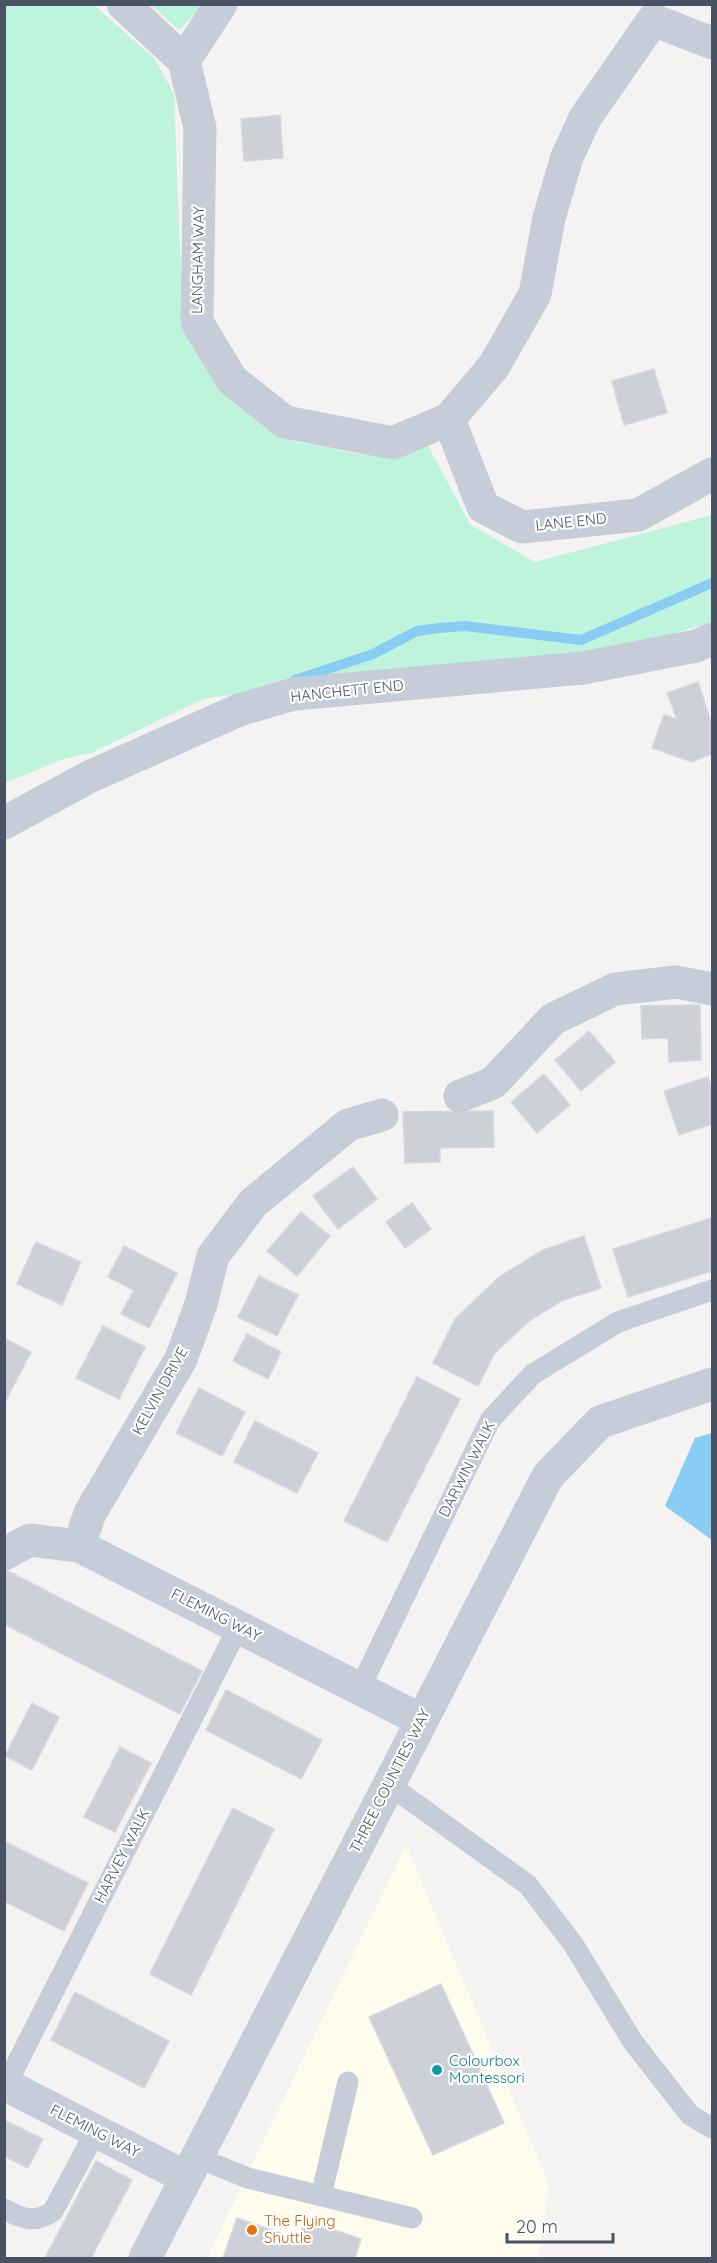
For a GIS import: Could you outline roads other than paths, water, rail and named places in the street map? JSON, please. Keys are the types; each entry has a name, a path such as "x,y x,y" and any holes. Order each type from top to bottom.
{"street":[{"path":"123,4 184,61 221,4"},
{"path":"648,12 712,43"},
{"name":"LANGHAM WAY","path":"184,61 200,128 197,322 232,380 285,422 393,443 449,419 494,366 535,294 549,218 567,157 590,110 648,12"},
{"name":"LANE END","path":"449,419 483,507 522,527 638,515 712,474"},
{"name":"HANCHETT END","path":"4,823 89,777 238,710 294,694 583,668 696,646 712,639"},
{"path":"460,1096 493,1083 553,1019 615,989 676,982 712,989"},
{"name":"KELVIN DRIVE","path":"79,1546 90,1513 181,1359 201,1304 213,1256 253,1203 348,1125 382,1115"},
{"name":"THREE COUNTIES WAY","path":"145,2259 190,2167 548,1476 600,1422 712,1384"},
{"name":"FLEMING WAY","path":"4,1554 30,1540 79,1546 421,1720"},
{"name":"FLEMING WAY","path":"5,2085 96,2132 190,2167"}],"lane":[{"name":"DARWIN WALK","path":"360,1688 490,1420 533,1374 618,1322 712,1290"},
{"name":"HARVEY WALK","path":"5,2085 239,1626"},
{"path":"388,1784 528,1885 573,1944 633,2042 690,2115 712,2128"},
{"path":"321,2196 348,2082"},
{"path":"4,2209 21,2218 32,2220 44,2218 53,2211 96,2132"},
{"path":"190,2167 248,2178 412,2218"}],"water":[{"path":"712,1433 712,1540 665,1506 695,1438"}],"waterway":[{"path":"295,680 373,654 417,631 465,626 581,640 712,583"}],"place":[{"name":"Colourbox Montessori","path":"437,2070"},
{"name":"The Flying Shuttle","path":"252,2230"}]}
